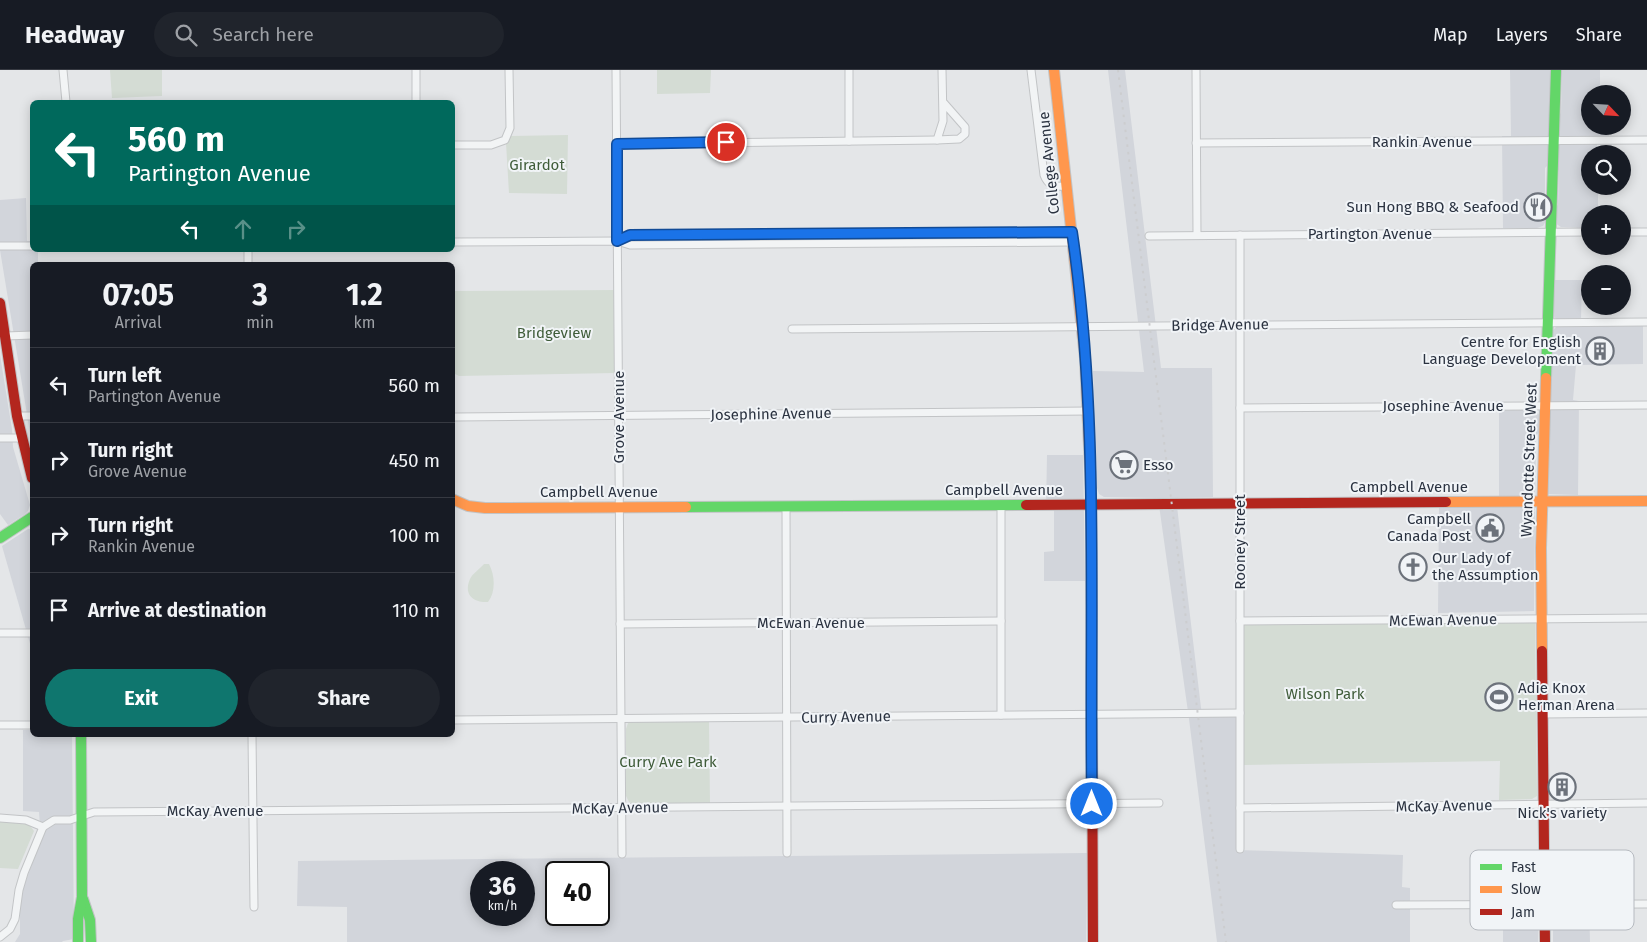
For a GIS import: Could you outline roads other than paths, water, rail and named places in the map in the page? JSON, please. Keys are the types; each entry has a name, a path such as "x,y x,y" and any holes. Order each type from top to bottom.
{"street":[{"path":"63,70 66,100"},
{"path":"416,70 416,100"},
{"path":"455,145 491,145 505,140 510,128 509,70"},
{"name":"Grove Avenue","path":"616,70 622,854"},
{"path":"849,70 849,141"},
{"path":"937,140 943,121 942,70"},
{"path":"1031,70 1044,175 1047,182 1052,186 1066,186"},
{"name":"College Avenue","path":"1054,70 1082,326 1087,411 1091,504 1093,942"},
{"path":"1196,70 1197,235"},
{"name":"Wyandotte Street West","path":"1544,850 1541,548 1556,70"},
{"path":"617,144 959,139 965,134 965,127 943,102"},
{"name":"Rankin Avenue","path":"1196,143 1647,140"},
{"name":"Partington Avenue","path":"1150,236 1581,232"},
{"path":"1631,232 1647,232"},
{"path":"617,241 630,235 1072,237"},
{"name":"Rooney Street","path":"1240,235 1240,849"},
{"path":"455,242 617,241 630,245 1072,237"},
{"path":"0,246 30,246"},
{"path":"0,303 18,416 30,470"},
{"name":"Bridge Avenue","path":"792,329 1647,322"},
{"path":"6,336 30,335"},
{"name":"Josephine Avenue","path":"1240,408 1647,406"},
{"name":"Josephine Avenue","path":"455,417 1087,411"},
{"path":"18,416 30,416"},
{"path":"0,438 22,438"},
{"name":"Campbell Avenue","path":"455,501 468,506 485,508 1647,500"},
{"path":"1001,505 1001,715"},
{"path":"786,506 787,853"},
{"path":"0,538 30,517"},
{"name":"McEwan Avenue","path":"1240,621 1647,618"},
{"name":"McEwan Avenue","path":"620,624 1001,621"},
{"path":"0,633 30,633"},
{"name":"Curry Avenue","path":"455,720 1240,714"},
{"path":"1543,714 1647,714"},
{"path":"0,725 30,725"},
{"path":"78,942 78,919 82,896 81,737"},
{"path":"252,737 254,907"},
{"name":"McKay Avenue","path":"43,827 54,820 70,820 94,812 1159,803"},
{"name":"McKay Avenue","path":"1240,808 1647,803"},
{"path":"0,818 26,820 43,827 24,873 19,890 15,919 10,929 0,937"},
{"path":"82,896 90,920 91,942"},
{"path":"1634,904 1647,904"},
{"path":"1396,905 1470,905"}],"railway":[{"path":"1118,70 1226,942"}],"place":[{"name":"Sun Hong BBQ & Seafood","path":"1538,207"},
{"name":"Centre for English Language Development","path":"1600,351"},
{"name":"Esso","path":"1124,465"},
{"name":"Campbell Canada Post","path":"1490,528"},
{"name":"Our Lady of the Assumption","path":"1413,567"},
{"name":"Adie Knox Herman Arena","path":"1499,697"},
{"name":"Nick's variety","path":"1562,787"}],"park label":[{"name":"Girardot","path":"537,165"},
{"name":"Bridgeview","path":"554,333"},
{"name":"Wilson Park","path":"1325,694"},
{"name":"Curry Ave Park","path":"668,762"}]}
